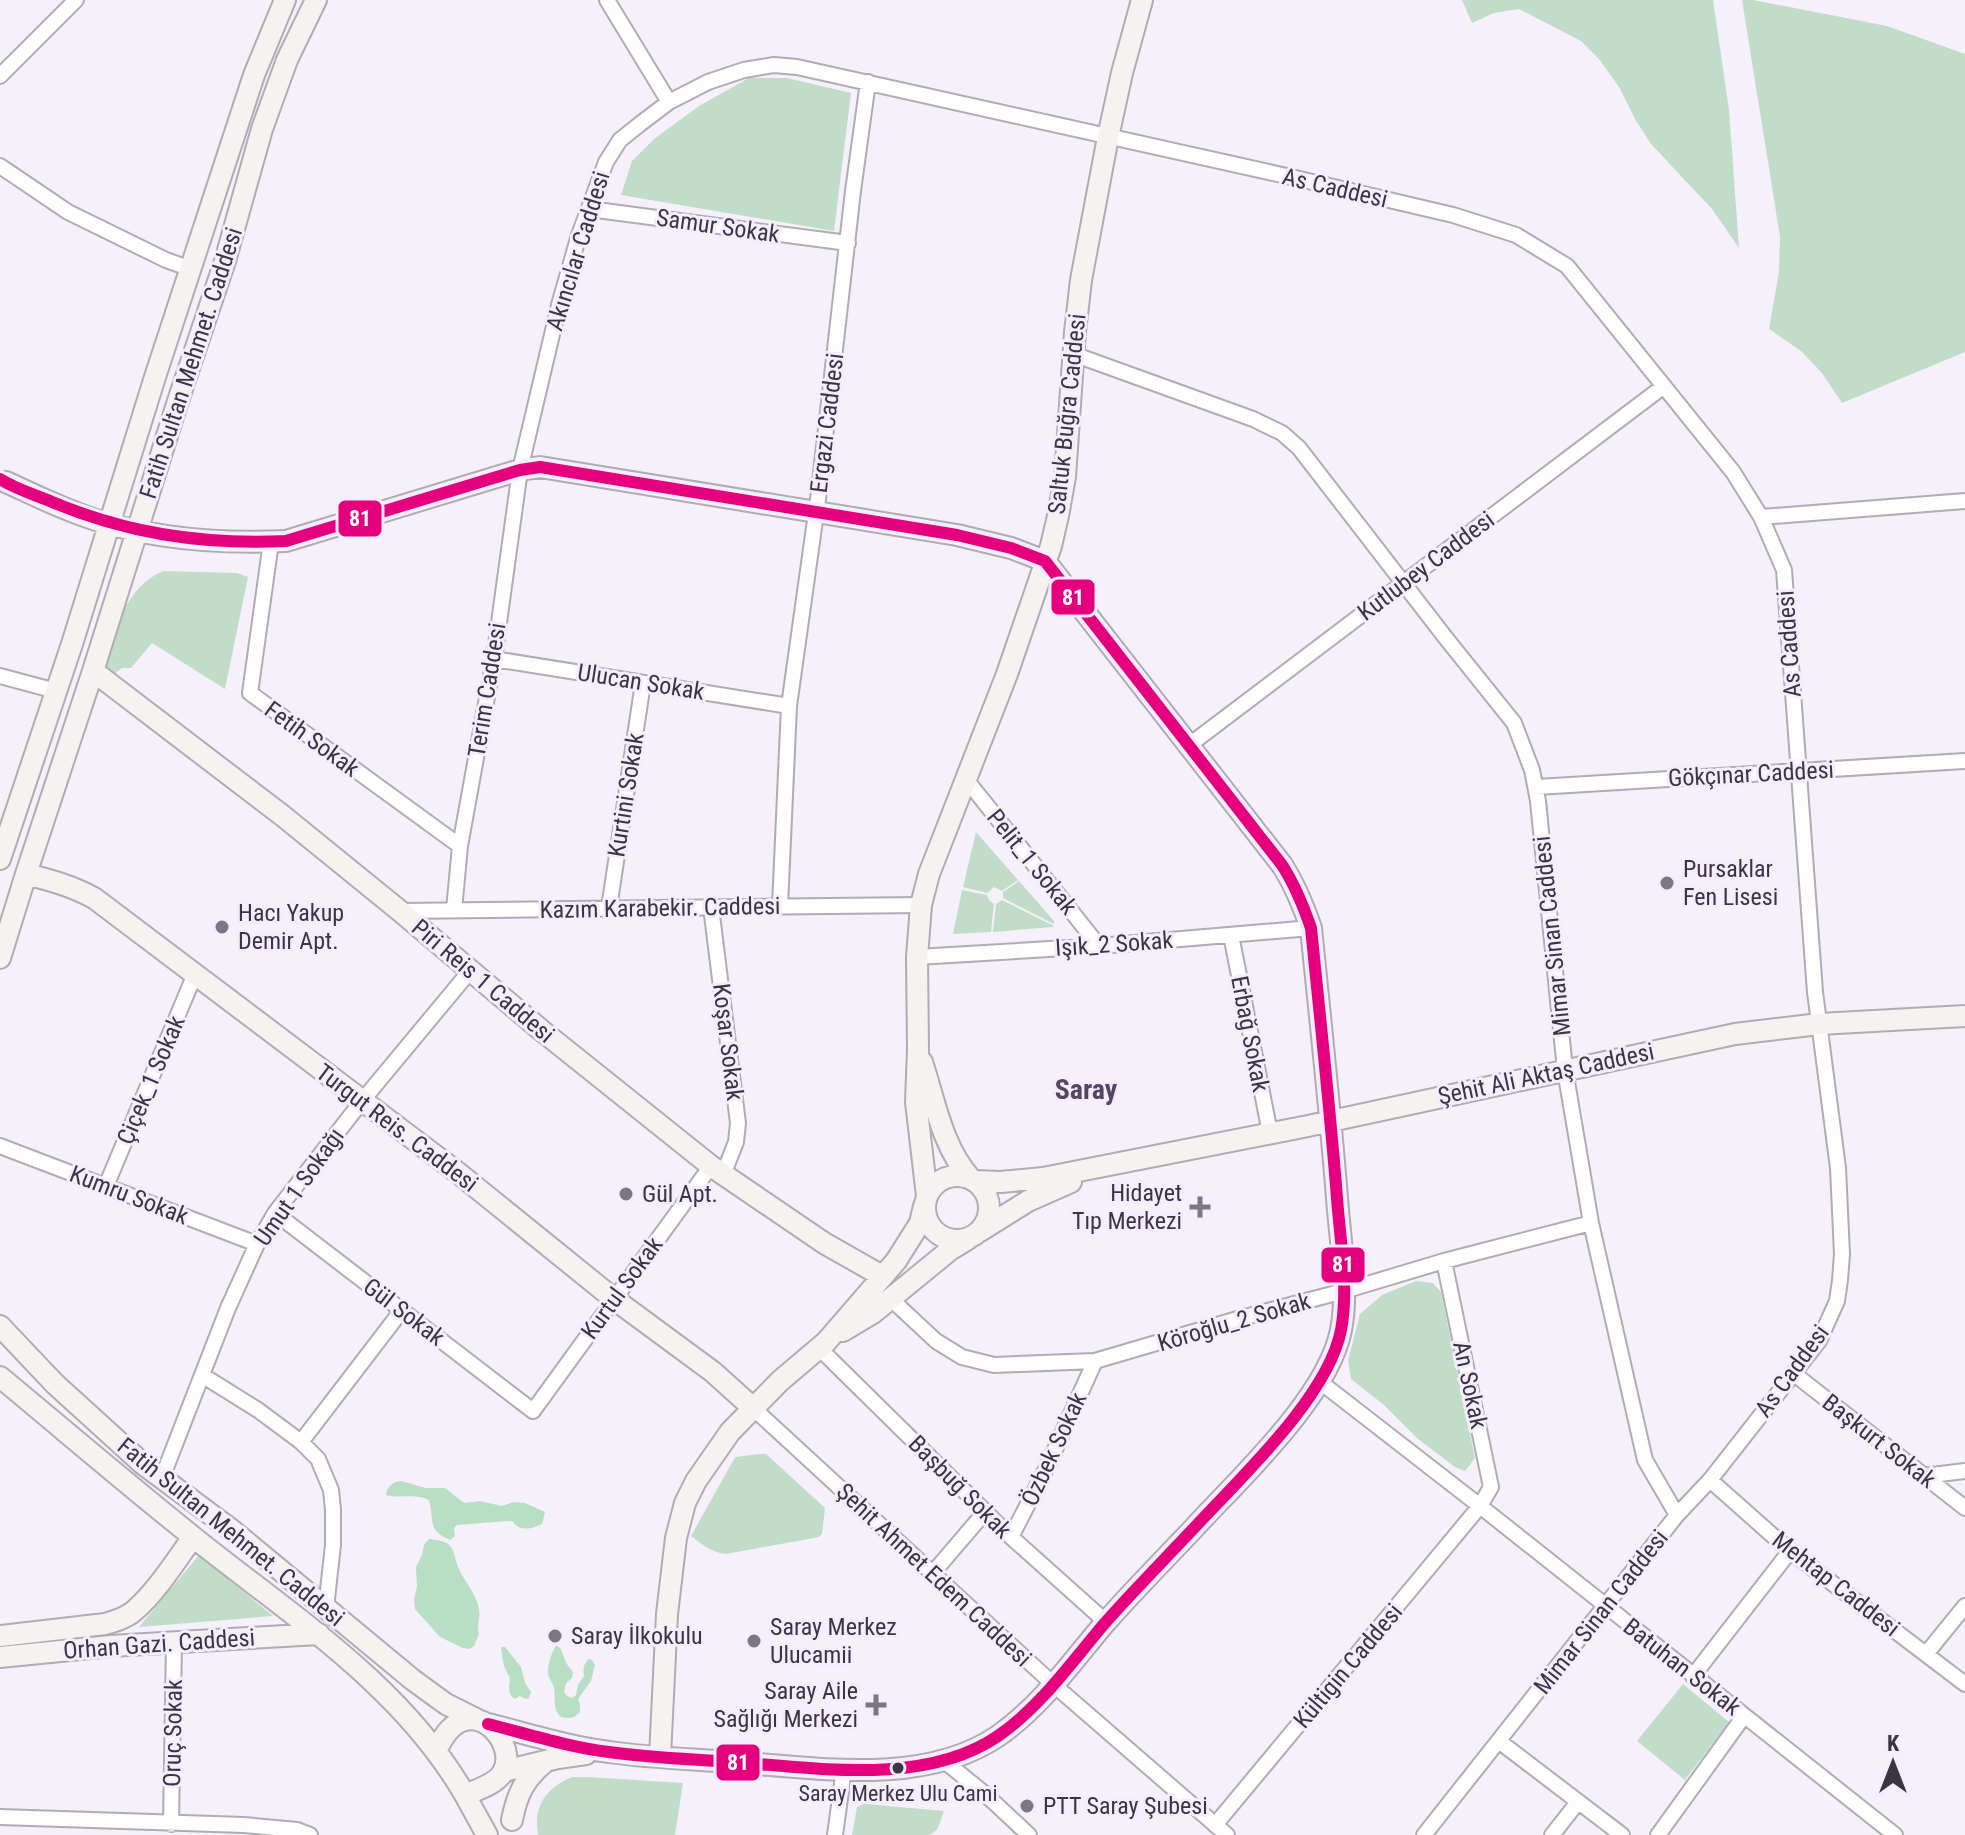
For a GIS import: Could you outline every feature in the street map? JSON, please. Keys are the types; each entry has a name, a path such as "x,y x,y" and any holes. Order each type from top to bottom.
{"street":[{"path":"0,76 76,0"},
{"name":"Fatih Sultan Mehmet. Caddesi","path":"0,958 93,671 123,526 191,269 254,75 285,0"},
{"name":"Fatih Sultan Mehmet. Caddesi","path":"0,859 56,691 178,401 225,261 262,129 287,60 316,0"},
{"path":"607,0 669,102"},
{"name":"Saltuk Buğra Caddesi","path":"925,1201 916,1102 917,957 921,905 929,874 1007,674 1058,516 1065,477 1081,280 1108,137 1142,0"},
{"name":"Akıncılar Caddesi","path":"520,470 559,305 579,235 606,162 620,140 669,102 708,82 744,70 774,65 868,82 1108,137"},
{"name":"Ergazi Caddesi","path":"780,906 789,706 816,512 868,82"},
{"name":"As Caddesi","path":"1108,137 1438,212 1516,235 1567,266 1733,472 1761,517 1784,570 1819,1024 1838,1168 1842,1254 1837,1301 1819,1341 1710,1480 1677,1515"},
{"path":"0,166 68,212 191,269"},
{"name":"Samur Sokak","path":"589,209 848,243"},
{"name":"Mimar Sinan Caddesi","path":"1073,354 1253,419 1282,433 1299,448 1514,723 1537,787 1565,1070 1591,1223 1645,1460 1677,1515 1424,1835"},
{"name":"Kutlubey Caddesi","path":"1188,746 1664,386"},
{"path":"2,481 81,515 123,526 193,539 271,542 286,541 520,470 540,467 957,535 1011,548 1045,561 1287,872 1302,902 1311,928 1331,1121 1344,1291 1336,1348 1305,1403 1106,1622 1054,1685 995,1738 956,1757 928,1764 844,1769 608,1752 547,1760 501,1774 465,1795"},
{"name":"Terim Caddesi","path":"454,910 460,846 494,659 520,470"},
{"path":"1761,517 1965,501"},
{"name":"Fetih Sokak","path":"271,542 250,693 460,846"},
{"name":"Ulucan Sokak","path":"494,659 789,706"},
{"name":"Piri Reis 1 Caddesi","path":"93,671 283,816 717,1171 824,1243 882,1276"},
{"path":"0,676 56,691"},
{"name":"Kurtini Sokak","path":"609,908 643,683"},
{"name":"Gökçınar Caddesi","path":"1537,787 1965,761"},
{"name":"Pelit_1 Sokak","path":"965,778 1099,946"},
{"name":"Turgut Reis. Caddesi","path":"26,874 77,888 94,898 457,1172 614,1299 713,1372 753,1408"},
{"name":"Kazım Karabekir. Caddesi","path":"400,911 921,905"},
{"name":"Koşar Sokak","path":"711,907 738,1123 736,1142 717,1171"},
{"name":"Işık_2 Sokak","path":"917,957 1311,928"},
{"name":"Erbağ Sokak","path":"1231,935 1270,1133"},
{"name":"Umut 1 Sokağı","path":"162,1478 228,1308 275,1213 362,1101 470,971"},
{"name":"Çiçek_1 Sokak","path":"106,1186 195,974"},
{"name":"Şehit Ali Aktaş Caddesi","path":"660,1756 667,1614 685,1503 696,1481 730,1432 780,1381 822,1345 896,1261 920,1223 932,1187 940,1180 950,1176 1001,1182 1043,1178 1331,1121 1735,1034 1819,1024 1965,1016"},
{"name":"Saltuk Buğra Caddesi","path":"918,1050 950,1149 972,1180"},
{"name":"Kumru Sokak","path":"0,1146 257,1244"},
{"name":"Şehit Ali Aktaş Caddesi","path":"822,1345 873,1313 950,1250 1001,1216 1056,1188 1132,1161"},
{"name":"Kurtul Sokak","path":"533,1411 614,1299 717,1171"},
{"path":"925,1201 925,1216 937,1233 953,1240 974,1235 983,1226 989,1210 985,1193 972,1180"},
{"name":"Gül Sokak","path":"275,1213 533,1411"},
{"name":"Köroğlu_2 Sokak","path":"891,1299 936,1341 962,1357 994,1365 1095,1361 1444,1261 1591,1223"},
{"name":"An Sokak","path":"1444,1261 1491,1487 1480,1506"},
{"path":"301,1442 402,1310"},
{"name":"Fatih Sultan Mehmet. Caddesi","path":"0,1326 55,1384 143,1464 233,1531 446,1704 482,1722 608,1752"},
{"name":"Başbuğ Sokak","path":"822,1345 985,1512 1106,1622"},
{"name":"Özbek Sokak","path":"1011,1537 1095,1361"},
{"name":"Başkurt Sokak","path":"1793,1373 1965,1508"},
{"path":"202,1375 258,1410 301,1442 318,1459 331,1490 333,1545 326,1608"},
{"name":"Fatih Sultan Mehmet. Caddesi","path":"0,1377 193,1537 319,1634 387,1695 418,1727 451,1771 487,1835"},
{"name":"Batuhan Sokak","path":"1319,1381 1895,1835"},
{"name":"Şehit Ahmet Edem Caddesi","path":"753,1408 1054,1685 1221,1830"},
{"path":"1924,1476 1965,1471"},
{"name":"Mehtap Caddesi","path":"1710,1480 1790,1551 1965,1684"},
{"name":"Kültigin Caddesi","path":"1221,1830 1480,1506"},
{"path":"932,1574 985,1512"},
{"name":"Orhan Gazi. Caddesi","path":"0,1636 105,1624 120,1619 134,1611 193,1537"},
{"path":"1693,1676 1790,1551"},
{"path":"1926,1654 1965,1606"},
{"name":"Orhan Gazi. Caddesi","path":"0,1657 111,1646 319,1634"},
{"name":"Oruç Sokak","path":"171,1824 174,1643"},
{"path":"1658,1835 1744,1716"},
{"path":"436,1751 457,1723 482,1722 496,1733 503,1745 506,1761 501,1774 514,1828"},
{"path":"1500,1742 1622,1835"},
{"path":"514,1828 520,1790 532,1772 547,1760"},
{"path":"943,1760 1029,1835"},
{"path":"835,1835 844,1769"},
{"path":"1552,1835 1578,1802"},
{"path":"0,1817 244,1825 309,1834"}],"green space":[{"path":"1462,0 1713,0 1729,110 1739,248 1712,209 1651,144 1619,87 1599,59 1581,41 1519,9 1494,13 1472,23"},
{"path":"1742,0 1887,26 1965,54 1965,352 1842,403 1822,373 1801,351 1769,329 1779,272 1780,237"},
{"path":"749,78 787,78 851,93 834,231 621,195 632,161 654,139 699,106"},
{"path":"163,571 237,573 248,577 225,689 152,643 131,668 122,668 110,677 103,668 130,599 139,588"},
{"path":"976,832 1018,880 1002,891 994,887 987,893 963,887"},
{"path":"1019,881 1054,924 1003,898 1003,892"},
{"path":"962,890 987,895 994,904 991,932 953,934"},
{"path":"1002,900 1054,926 993,932 996,904"},
{"path":"1416,1281 1433,1283 1441,1292 1475,1458 1465,1471 1418,1439 1384,1405 1351,1379 1348,1360 1360,1314 1382,1295"},
{"path":"766,1454 825,1508 822,1534 726,1554 712,1550 691,1536 734,1459"},
{"path":"401,1481 426,1488 445,1488 464,1503 480,1501 502,1506 514,1502 525,1503 545,1512 542,1524 526,1529 513,1521 457,1525 454,1528 455,1536 450,1540 434,1528 429,1500 386,1495 391,1485"},
{"path":"429,1539 450,1546 477,1603 479,1634 474,1646 469,1649 440,1637 415,1609 416,1567"},
{"path":"199,1555 273,1616 139,1627"},
{"path":"556,1645 573,1672 566,1683 564,1692 567,1696 572,1698 576,1695 587,1661 592,1660 595,1665 591,1681 578,1699 580,1712 569,1718 557,1712 554,1688 548,1673"},
{"path":"502,1647 521,1667 531,1692 529,1698 520,1696 515,1699 511,1695"},
{"path":"1683,1684 1729,1722 1685,1780 1637,1741"},
{"path":"572,1777 683,1783 675,1835 538,1835 538,1815 543,1799"},
{"path":"863,1804 944,1811 937,1830 929,1835 852,1835 857,1807"}],"transit line":[{"name":"81","path":"0,479 74,511 133,528 193,538 254,542 286,541 520,470 540,467 957,535 1011,548 1045,561 1282,865 1305,911 1311,928 1343,1264 1343,1314 1333,1356 1301,1409 1280,1435 1115,1612 1028,1711 998,1736 969,1752 938,1762 870,1770 800,1768 624,1754 578,1747 488,1724"}],"place":[{"name":"Pursaklar Fen Lisesi","path":"1667,883"},
{"name":"Hacı Yakup Demir Apt.","path":"222,927"},
{"name":"Gül Apt.","path":"626,1194"},
{"name":"Hidayet Tıp Merkezi","path":"1200,1207"},
{"name":"Saray İlkokulu","path":"555,1636"},
{"name":"Saray Merkez Ulucamii","path":"754,1641"},
{"name":"Saray Aile Sağlığı Merkezi","path":"876,1705"},
{"name":"Saray Merkez Ulu Cami","path":"898,1768"},
{"name":"PTT Saray Şubesi","path":"1027,1806"}],"district":[{"name":"Saray","path":"1086,1089"}]}
